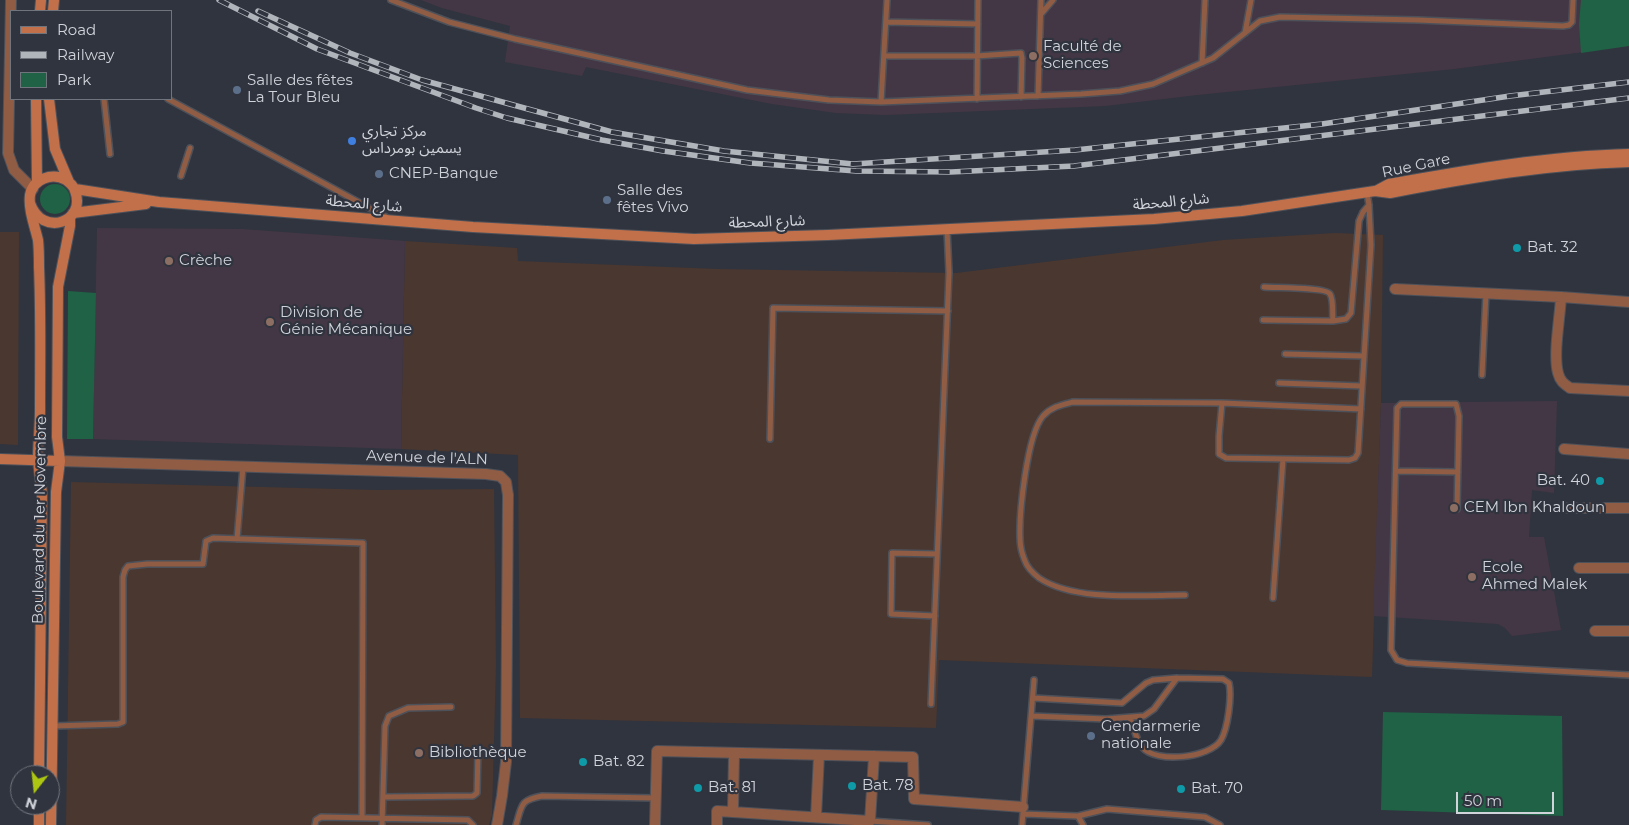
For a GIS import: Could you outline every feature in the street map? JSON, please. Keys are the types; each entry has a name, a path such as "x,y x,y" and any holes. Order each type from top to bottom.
{"main road":[{"path":"36,100 35,186 30,203 38,218 54,223 62,222 71,215 77,206 77,197 55,149 49,100"},
{"name":"Rue Gare","path":"1371,192 1389,184 1492,167 1568,158 1629,154"},
{"name":"Rue Gare","path":"1371,192 1390,193 1528,170 1629,162"},
{"path":"35,186 45,178 54,176 62,178 72,185 159,202"},
{"name":"شارع المحطة","path":"159,202 496,229 694,239 764,238 1154,219 1242,211 1371,192"},
{"path":"71,215 159,202"},
{"name":"Boulevard du 1er Novembre","path":"30,203 38,243 39,268 40,434 38,460 42,494 39,765"},
{"name":"Boulevard du 1er Novembre","path":"51,825 56,492 60,462 57,437 58,287 71,215"},
{"path":"0,459 60,462"}],"street":[{"path":"10,51 8,153 14,170 35,186"},
{"path":"1394,289 1629,302"},
{"path":"1561,297 1556,361 1558,374 1563,383 1570,388 1629,391"},
{"path":"1564,449 1629,454"},
{"name":"Avenue de l'ALN","path":"60,462 486,474 500,476 506,482 508,495 506,762 497,825"},
{"path":"1568,508 1629,508"},
{"path":"1579,568 1629,568"},
{"path":"1595,631 1629,631"},
{"path":"655,825 657,751 912,757 914,799 1023,810"},
{"path":"733,812 734,753"},
{"path":"820,755 821,820"},
{"path":"716,825 717,811 869,823 874,756"}],"lane":[{"path":"391,0 449,22 515,40 747,90 829,100 881,102 1120,91 1153,84 1213,58 1260,21 1280,17 1426,20 1564,26 1570,25 1572,22 1573,0"},
{"path":"881,102 887,0"},
{"path":"977,99 978,0"},
{"path":"1038,96 1041,0"},
{"path":"1041,14 1053,0"},
{"path":"1202,63 1205,0"},
{"path":"1244,34 1250,0"},
{"path":"886,22 978,24"},
{"path":"884,56 976,56 1021,53 1021,97"},
{"path":"104,100 110,154"},
{"path":"170,100 393,221"},
{"path":"181,176 190,148"},
{"path":"1222,403 1219,454 1226,458 1349,460 1355,458 1358,453 1361,409 1371,192"},
{"path":"1263,320 1333,321 1346,319 1351,313 1359,221 1369,205"},
{"path":"931,704 948,311 947,230"},
{"path":"1264,287 1328,291 1331,295 1333,321"},
{"path":"1482,375 1486,293"},
{"path":"770,439 773,308 948,311"},
{"path":"1285,354 1363,356"},
{"path":"1279,384 1361,386"},
{"path":"1185,595 1092,594 1054,586 1038,577 1025,563 1020,541 1020,505 1031,444 1042,417 1056,406 1073,402 1222,403 1361,409"},
{"path":"1457,509 1459,416 1456,404 1402,404 1397,408 1391,650 1397,660 1407,663 1629,675"},
{"path":"1273,598 1283,459"},
{"path":"237,539 243,467"},
{"path":"1396,472 1458,472"},
{"path":"52,726 118,724 123,722 123,577 128,566 203,564 206,542 213,538 363,543 362,818"},
{"path":"935,616 891,614 892,552 938,554"},
{"path":"1031,716 1106,719 1144,716 1154,709 1177,678"},
{"path":"1033,698 1122,703 1146,683 1153,680 1177,678 1224,679 1229,682 1231,691 1225,730 1220,741 1211,748 1192,755 1179,757 1160,756 1150,753 1142,747 1130,718"},
{"path":"1022,825 1034,680"},
{"path":"382,825 385,726 389,716 408,708 451,707"},
{"path":"383,797 473,796 477,793 478,750"},
{"path":"516,825 523,804 529,798 542,796 656,798"},
{"path":"1023,810 1078,816 1107,809 1205,818 1220,825"},
{"path":"1078,816 1083,825"},
{"path":"315,825 316,820 321,817 468,820 473,825"},
{"path":"869,823 928,825"}],"shaded area":[{"name":"Faculté de Sciences","path":"421,0 1629,0 1629,46 1454,69 1105,106 885,115 836,113 772,104 586,67 582,76 505,62 510,26 442,8"},
{"name":"Division de Génie Mécanique","path":"97,228 242,229 405,241 401,449 93,439"},
{"path":"0,232 19,232 18,445 0,444"},
{"path":"1335,233 1383,235 1381,403 1372,677 939,660 936,728 520,718 518,455 401,449 405,241 517,248 518,261 717,269 956,273 1223,240"},
{"name":"CEM Ibn Khaldoun","path":"1557,401 1554,493 1532,490 1529,537 1544,537 1561,630 1512,636 1505,628 1498,624 1373,616 1381,403"},
{"path":"71,482 376,490 494,489 496,665 492,815 489,825 66,825"}],"green space":[{"path":"1581,0 1629,0 1629,46 1581,53 1579,24"},
{"path":"55,184 61,185 69,193 69,205 61,213 55,214 49,213 41,205 40,199 41,193 49,185"},
{"path":"68,291 96,293 93,439 67,439"},
{"path":"1383,712 1562,716 1563,816 1381,810"}],"railway":[{"path":"219,0 317,49 507,118 602,140 663,151 750,163 856,171 951,172 1074,166 1629,98"},
{"path":"258,11 350,53 422,80 612,132 724,151 853,164 1075,150 1322,124 1510,96 1629,82"}],"place":[{"name":"Faculté de Sciences","path":"1033,56"},
{"name":"Salle des fêtes La Tour Bleu","path":"237,90"},
{"name":"مركز تجاري يسمين بومرداس","path":"352,141"},
{"name":"CNEP-Banque","path":"379,174"},
{"name":"Salle des fêtes Vivo","path":"607,200"},
{"name":"Bat. 32","path":"1517,248"},
{"name":"Crèche","path":"169,261"},
{"name":"Division de Génie Mécanique","path":"270,322"},
{"name":"Bat. 40","path":"1600,481"},
{"name":"CEM Ibn Khaldoun","path":"1454,508"},
{"name":"Ecole Ahmed Malek","path":"1472,577"},
{"name":"Gendarmerie nationale","path":"1091,736"},
{"name":"Bibliothèque","path":"419,753"},
{"name":"Bat. 82","path":"583,762"},
{"name":"Bat. 78","path":"852,786"},
{"name":"Bat. 81","path":"698,788"},
{"name":"Bat. 70","path":"1181,789"}]}
